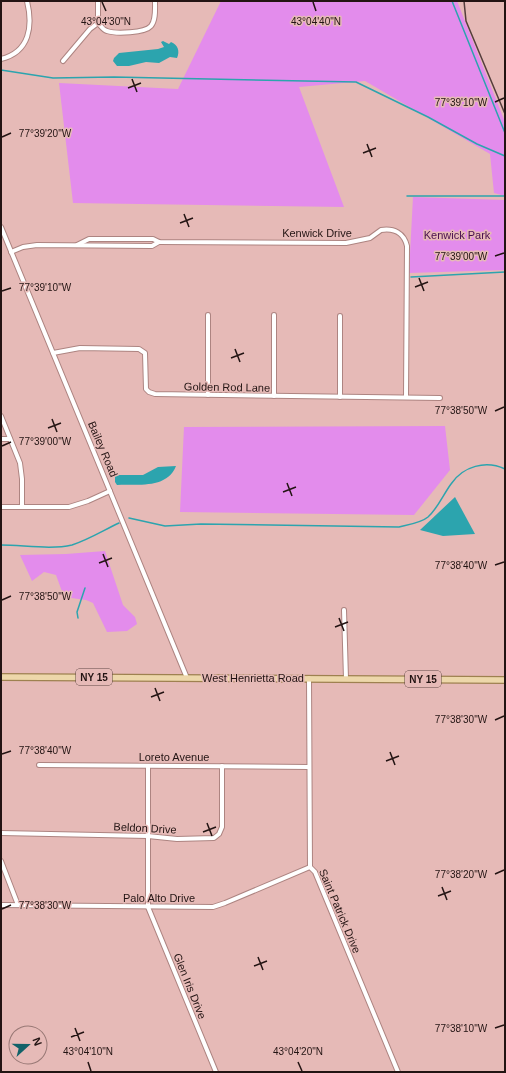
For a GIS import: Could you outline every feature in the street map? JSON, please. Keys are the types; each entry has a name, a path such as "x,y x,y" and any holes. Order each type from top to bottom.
{"main road":[{"name":"West Henrietta Road","path":"1,677 505,680"}],"street":[{"path":"1,59 15,53 25,44 30,15 27,1"},
{"path":"98,1 98,23 108,32 144,31 152,25 155,14 155,1"},
{"path":"63,61 90,29 98,23"},
{"name":"Bailey Road","path":"1,226 187,678"},
{"name":"Kenwick Drive","path":"12,252 31,245 152,246 159,242 346,243 370,238 381,230 398,232 404,238 407,246 406,397"},
{"path":"208,315 208,395"},
{"path":"274,315 274,396"},
{"path":"340,316 340,397"},
{"name":"Golden Rod Lane","path":"53,353 80,348 139,348 145,354 145,384 149,392 158,395 440,398"},
{"path":"1,416 21,471 22,507"},
{"path":"1,439 10,439"},
{"path":"1,507 69,507 88,501 110,491"},
{"path":"344,610 346,679"},
{"name":"Saint Patrick Drive","path":"309,678 310,867 315,872 398,1072"},
{"name":"Loreto Avenue","path":"39,765 309,767"},
{"path":"148,766 148,907"},
{"name":"Beldon Drive","path":"1,833 148,836 157,838 207,839 218,836 222,826 222,766"},
{"path":"1,861 18,905"},
{"name":"Palo Alto Drive","path":"1,905 148,907 218,906 310,867"},
{"name":"Glen Iris Drive","path":"148,907 216,1072"}],"green space":[{"path":"221,1 457,1 505,122 505,196 494,193 490,154 365,81 299,87 344,207 73,203 59,83 178,89"},
{"name":"Kenwick Park","path":"413,197 505,200 505,270 409,273"},
{"path":"445,426 450,470 414,515 180,512 184,427"},
{"path":"105,551 123,605 135,617 137,624 127,631 107,632 93,603 86,600 64,597 56,575 44,572 32,581 20,555 66,554"}],"water":[{"path":"163,41 169,44 171,42 177,47 177,58 170,57 159,63 146,62 129,66 117,66 113,61 119,53 164,47 161,42"},
{"path":"176,466 166,479 159,482 143,485 117,485 115,482 115,475 143,475 158,467"},
{"path":"455,497 475,534 443,536 420,530"}],"waterway":[{"path":"452,1 505,133"},
{"path":"1,70 53,78 114,77 356,82 428,117 477,144 505,156"},
{"path":"407,196 505,196"},
{"path":"411,277 505,272"},
{"path":"129,518 165,526 201,524 399,527 418,522 428,517 435,510 448,488 456,478 468,469 483,465 498,466 505,469"},
{"path":"1,545 46,547 72,545 90,538 119,523"},
{"path":"78,618 77,612 85,588"}],"railway":[{"path":"464,1 466,21 505,114"}]}
